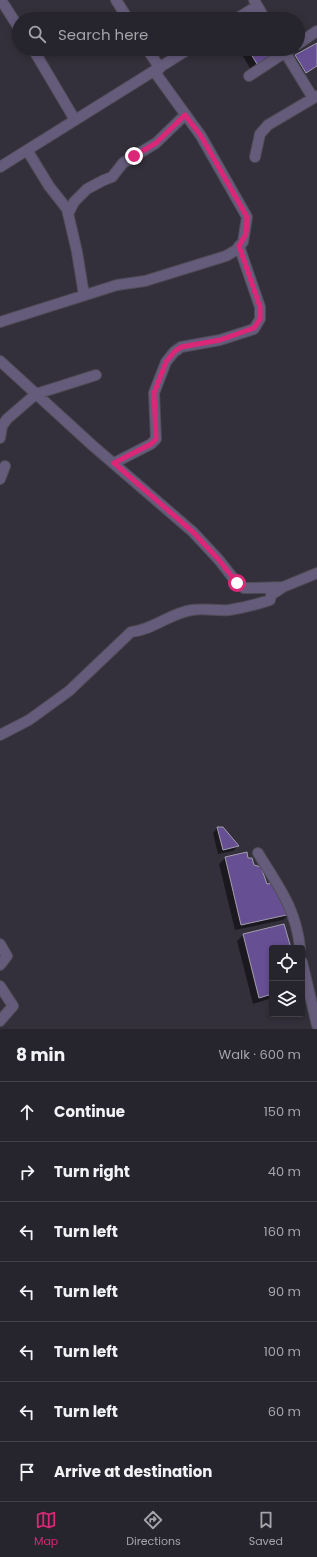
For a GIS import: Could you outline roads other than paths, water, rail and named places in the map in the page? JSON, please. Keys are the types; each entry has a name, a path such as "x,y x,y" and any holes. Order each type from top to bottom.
{"street":[{"path":"1,0 12,17"},
{"path":"116,0 124,12"},
{"path":"245,12 256,3 261,12"},
{"path":"305,39 317,31"},
{"path":"37,56 75,120"},
{"path":"0,322 84,295 226,256 239,246 246,234 247,217 201,136 185,115 150,56"},
{"path":"0,167 178,56"},
{"path":"249,76 277,56"},
{"path":"255,157 260,134 268,125 315,97 290,56"},
{"path":"68,214 74,202 87,189 112,177 123,163 156,143 185,115"},
{"path":"27,150 68,214 84,295"},
{"path":"114,463 151,444 156,439 154,393 166,362 174,352 181,347 220,340 254,328 260,319 260,307 239,246"},
{"path":"0,361 193,532 219,560 237,583 249,588 283,587"},
{"path":"0,438 2,426 7,419 36,394 96,374"},
{"path":"0,479 5,466"},
{"path":"0,736 29,720 69,691 132,632 145,630 170,616 192,610 229,610 246,605 255,606 270,600 271,595 283,587 317,573"},
{"path":"258,853 291,909 296,924 300,945"},
{"path":"0,944 7,956 0,965"},
{"path":"305,975 317,1025"},
{"path":"0,986 13,1006 0,1021"}]}
